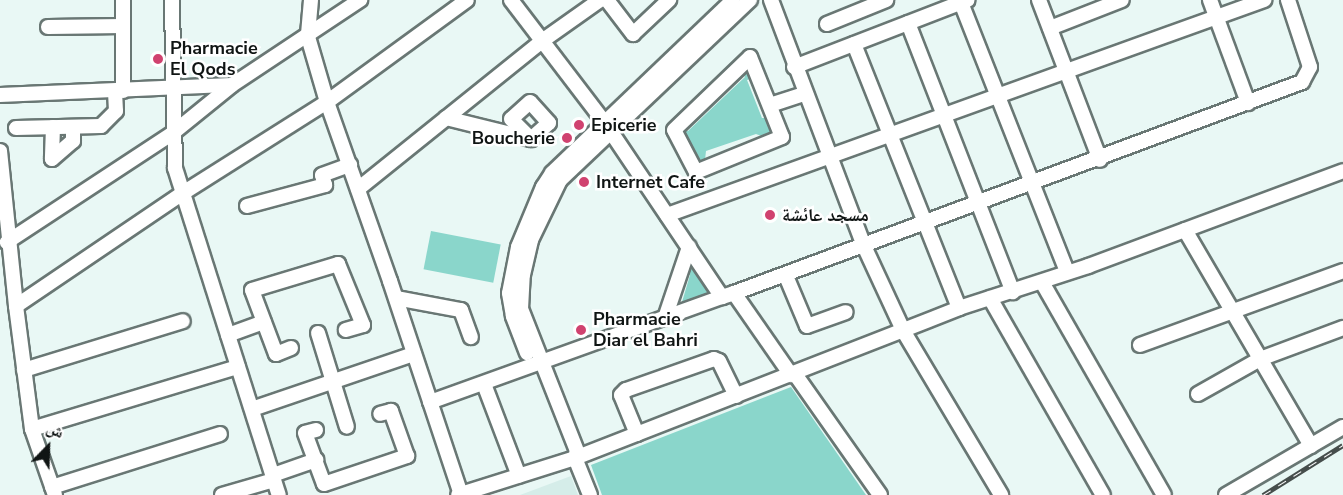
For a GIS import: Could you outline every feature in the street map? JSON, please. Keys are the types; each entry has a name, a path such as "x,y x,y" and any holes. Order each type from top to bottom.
{"street":[{"path":"16,128 101,126 116,111 123,0"},
{"path":"172,0 175,168 279,495"},
{"path":"311,0 308,38 327,102 396,298 459,494 575,458 904,332 959,308 1042,282 1343,171"},
{"path":"7,242 173,133 232,86 308,38 360,0"},
{"path":"16,306 183,193 327,102 467,0"},
{"path":"511,0 608,128 689,247 793,374 880,495"},
{"path":"358,189 542,40 581,5 600,0"},
{"path":"607,0 633,34 669,0"},
{"path":"608,128 733,0"},
{"path":"590,495 575,458 569,456 537,366 513,316 509,293 518,247 534,205 552,173 608,128 750,0"},
{"path":"771,0 828,158 864,246 904,332 1000,495"},
{"path":"827,24 886,0"},
{"path":"1039,0 1064,72 1100,160"},
{"path":"1050,28 1122,0"},
{"path":"1210,0 1248,103"},
{"path":"667,215 1264,0"},
{"path":"430,402 786,276 1032,183 1100,160 1302,82 1310,67 1288,0"},
{"path":"794,67 963,1 995,97 1067,272"},
{"path":"908,23 1013,292"},
{"path":"48,27 123,26"},
{"path":"854,44 959,308"},
{"path":"750,57 770,105 782,137 696,172 674,129 750,57"},
{"path":"0,95 232,86"},
{"path":"770,105 804,94"},
{"path":"446,118 531,139"},
{"path":"52,128 52,159 73,141 72,127"},
{"path":"0,151 7,242 32,429 54,491 220,434"},
{"path":"247,206 325,185 322,175 350,165"},
{"path":"1185,230 1311,446"},
{"path":"665,318 689,247"},
{"path":"291,348 276,354 252,290 338,264 363,325 346,330"},
{"path":"1140,345 1343,271"},
{"path":"786,276 807,326 846,312"},
{"path":"1042,282 1164,495"},
{"path":"396,298 461,310 471,337"},
{"path":"990,298 1103,495"},
{"path":"24,370 183,321"},
{"path":"228,335 264,322"},
{"path":"1198,394 1260,359 1343,328"},
{"path":"318,333 347,427"},
{"path":"252,409 414,354"},
{"path":"637,434 621,396 626,390 714,358 719,361 736,396"},
{"path":"32,429 238,367"},
{"path":"484,384 519,476"},
{"path":"316,430 305,434 324,484 407,456 391,411 380,414"},
{"path":"1226,495 1343,427"},
{"path":"222,495 316,460"}],"shaded area":[{"path":"571,476 578,495 520,495"}],"green space":[{"path":"748,65 754,78 747,80 762,118 768,118 774,132 764,137 756,134 706,151 705,160 701,161 679,129 688,131 745,77 741,71"},
{"path":"431,231 501,245 493,283 424,269"},
{"path":"688,261 713,296 673,313 672,306 682,302 690,275 685,272"},
{"path":"791,387 866,495 602,495 591,465"}],"railway":[{"path":"1263,495 1343,445"}],"place":[{"name":"Pharmacie El Qods","path":"158,59"},
{"name":"Epicerie","path":"579,125"},
{"name":"Boucherie","path":"567,138"},
{"name":"Internet Cafe","path":"584,182"},
{"name":"مسجد عائشة","path":"770,215"},
{"name":"Pharmacie Diar el Bahri","path":"581,330"}]}
